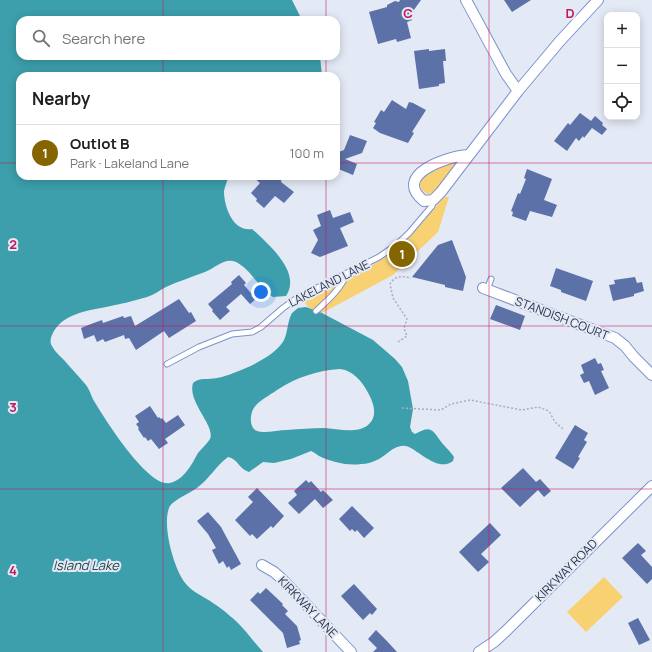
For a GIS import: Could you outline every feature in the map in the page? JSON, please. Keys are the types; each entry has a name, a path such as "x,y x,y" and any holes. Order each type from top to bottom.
{"street":[{"path":"466,0 506,74 518,91"},
{"name":"LAKELAND LANE","path":"433,200 456,173 468,155 518,91 560,41 598,0"},
{"path":"433,200 424,201 419,197 414,188 414,182 419,174 426,168 450,158 458,155 468,155"},
{"name":"STANDISH COURT","path":"485,289 615,338 625,346 652,375"},
{"name":"KIRKWAY ROAD","path":"479,652 506,631 652,486"},
{"name":"KIRKWAY LANE","path":"262,566 274,572 282,579 351,652"}],"lane":[{"name":"LAKELAND LANE","path":"167,364 199,347 232,334 252,332 297,298 379,257 395,246 422,218 432,206 433,200"},
{"path":"316,311 334,293 346,278 347,273"},
{"path":"485,289 491,279"}],"path":[{"path":"398,342 407,336 404,328 407,319 393,298 390,284 395,278 403,276 411,278"},
{"path":"402,408 441,410 451,404 470,400 522,410 542,408 549,411 553,420 563,429"}],"shaded area":[{"path":"456,161 457,163 435,192 427,194 421,189 420,183 426,175"},
{"path":"444,197 449,197 438,232 393,275 322,313 309,308 302,299 360,272 388,255 414,232"},
{"path":"604,577 623,597 586,632 567,612"}],"water":[{"name":"Island Lake","path":"0,0 292,0 300,16 16,16 16,60 320,60 322,72 16,72 16,180 227,180 225,185 224,197 231,217 240,227 252,229 274,250 281,259 290,278 290,287 286,296 273,297 268,294 242,265 236,262 228,261 205,272 166,287 150,296 82,312 61,322 56,328 51,336 51,344 53,348 86,385 107,422 128,451 150,475 161,482 170,483 179,479 190,467 198,453 210,439 211,434 209,427 194,398 192,390 193,383 201,379 217,378 234,373 264,359 279,347 284,340 292,313 298,308 306,307 322,313 373,340 395,359 402,367 408,381 413,409 410,427 412,432 415,434 428,429 431,430 436,434 454,457 453,461 448,464 436,463 409,447 401,446 393,449 372,462 366,464 351,464 334,462 311,451 291,459 274,463 263,462 249,472 228,457 202,484 171,505 167,516 170,548 177,569 186,584 192,590 226,612 263,652 0,652","holes":["340,369 349,371 365,387 374,408 371,421 363,428 353,430 319,428 264,432 257,431 253,428 251,414 254,408 259,402 277,390 299,378 315,373"]}],"building":[{"path":"400,0 421,0 411,14 412,20 407,22 411,38 397,42 396,39 378,44 369,12 387,7 387,5 395,1 399,2"},
{"path":"504,0 531,0 512,12"},
{"path":"429,49 429,51 445,49 446,61 443,61 445,83 439,84 439,86 419,89 414,51"},
{"path":"392,100 406,109 409,102 426,110 412,132 414,133 408,143 380,133 373,128 376,123 374,122 381,110 384,112"},
{"path":"580,113 591,121 595,116 607,129 602,135 592,128 584,138 583,136 579,141 576,138 567,151 554,141 568,123 570,125"},
{"path":"350,135 367,141 362,153 345,159 357,164 353,175 340,170 340,152 344,150"},
{"path":"527,169 552,179 544,200 557,205 552,217 530,211 526,221 512,216 513,212 511,211 518,193 520,194 526,179 524,178"},
{"path":"257,180 281,180 281,182 294,192 284,203 275,196 264,208 256,201 257,199 251,193 260,183"},
{"path":"330,210 333,218 350,212 354,222 340,228 348,246 320,257 311,253 318,240 313,230 321,226 317,215"},
{"path":"452,240 466,277 463,291 412,277 438,245"},
{"path":"556,268 593,281 586,301 561,292 561,290 550,286"},
{"path":"239,275 246,283 244,285 256,299 250,304 241,294 226,307 230,311 220,320 208,304 232,284 231,282"},
{"path":"635,277 637,283 642,282 644,291 634,294 634,296 613,301 609,285 615,284 614,280"},
{"path":"179,299 189,313 191,312 196,321 169,338 164,331 136,350 129,338 125,339 124,335 105,342 103,339 97,342 94,335 84,339 81,328 102,320 103,323 123,316 124,318 131,316 135,326"},
{"path":"496,305 525,316 520,330 490,319"},
{"path":"595,358 598,364 601,363 604,370 601,371 609,388 595,395 589,381 584,383 580,375 584,373 581,365"},
{"path":"150,406 158,418 162,418 166,423 178,415 185,425 165,439 168,443 159,449 151,439 148,441 145,437 144,438 136,424 139,422 135,416"},
{"path":"575,425 588,433 584,440 587,442 573,469 555,458"},
{"path":"523,468 536,482 540,479 551,491 544,497 538,490 520,507 501,488"},
{"path":"306,480 309,483 311,481 321,492 323,490 333,500 323,508 315,499 299,514 288,503 297,495 294,491"},
{"path":"257,488 284,516 273,528 271,526 257,539 252,534 250,536 235,520 253,502 248,497"},
{"path":"352,506 374,528 364,538 357,530 355,532 352,529 350,531 339,519"},
{"path":"208,512 221,527 241,564 231,570 229,566 227,568 223,561 219,564 212,550 216,548 208,534 197,521"},
{"path":"490,523 501,535 481,554 489,562 478,572 459,552"},
{"path":"638,543 646,551 641,555 652,567 652,579 647,584 622,558"},
{"path":"354,584 377,609 372,615 370,613 363,620 341,596"},
{"path":"266,588 283,604 282,605 288,611 285,614 297,626 301,640 299,641 300,644 287,648 283,633 250,600 258,592 260,594"},
{"path":"638,618 650,640 639,645 628,623"},
{"path":"376,630 397,652 373,652 377,648 368,639"}],"place":[{"name":"Outlot B","path":"402,254"}]}
